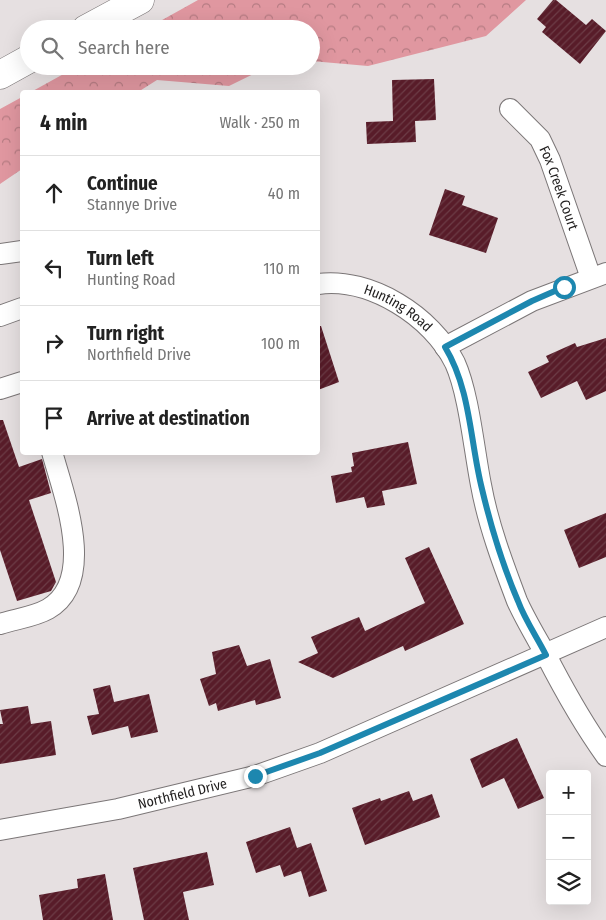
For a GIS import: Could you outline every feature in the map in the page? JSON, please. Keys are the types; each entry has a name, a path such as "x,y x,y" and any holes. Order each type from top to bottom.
{"highway":[{"path":"103,20 140,0"},
{"path":"0,75 20,64"}],"street":[{"name":"Fox Creek Court","path":"510,109 540,140 598,276"},
{"path":"0,254 20,251"},
{"path":"445,347 532,301 598,276"},
{"name":"Hunting Road","path":"320,284 354,286 388,298 430,329 445,347 455,364 467,406 481,488 493,531 518,602 588,731 606,756"},
{"path":"0,316 20,309"},
{"path":"0,389 20,383"},
{"path":"0,624 48,609 67,592 74,565 72,523 53,455"},
{"name":"Northfield Drive","path":"0,830 118,809 255,776 320,753 606,627"}],"green space":[{"path":"198,0 526,0 486,36 368,66 320,62 320,20 162,20"},
{"path":"62,75 252,75 229,86 157,80 141,90 35,90"},
{"path":"20,98 20,170 0,184 0,109"}],"building":[{"path":"553,0 556,0 586,25 592,19 606,31 580,64 542,32 546,27 537,19"},
{"path":"434,79 436,120 415,121 416,142 367,144 366,122 393,121 392,80"},
{"path":"445,189 465,196 462,205 498,218 486,253 429,235"},
{"path":"320,326 321,326 339,382 320,389"},
{"path":"606,338 606,391 586,400 577,381 541,398 528,372 549,362 546,356 575,343 577,347"},
{"path":"0,420 3,420 19,467 42,459 51,493 29,500 56,582 51,591 17,601 0,550"},
{"path":"408,442 417,484 382,491 385,505 367,508 364,497 336,503 331,476 352,472 351,467 354,466 352,453"},
{"path":"606,513 606,557 579,568 564,530"},
{"path":"429,547 464,624 405,651 403,646 333,678 298,662 318,653 311,637 359,617 365,631 425,603 405,558"},
{"path":"239,645 247,666 270,659 281,698 256,705 255,700 218,711 216,703 209,706 200,679 216,674 212,652"},
{"path":"110,685 114,702 149,694 158,732 131,738 128,726 92,735 87,716 99,714 93,689"},
{"path":"28,706 31,724 51,721 56,755 0,764 0,724 3,724 0,710"},
{"path":"517,738 544,798 518,809 504,778 482,788 470,759"},
{"path":"409,791 413,801 432,794 440,817 365,845 352,808 380,798 381,801"},
{"path":"290,827 297,848 311,843 327,891 309,897 301,871 284,877 280,865 256,873 246,842"},
{"path":"207,852 214,885 183,892 189,920 144,920 133,868"},
{"path":"105,874 113,920 43,920 39,895 78,888 77,879"}],"route":[{"path":"255,776 320,753 546,655 518,602 493,531 481,488 467,406 455,364 445,347 495,319 564,287"}]}
